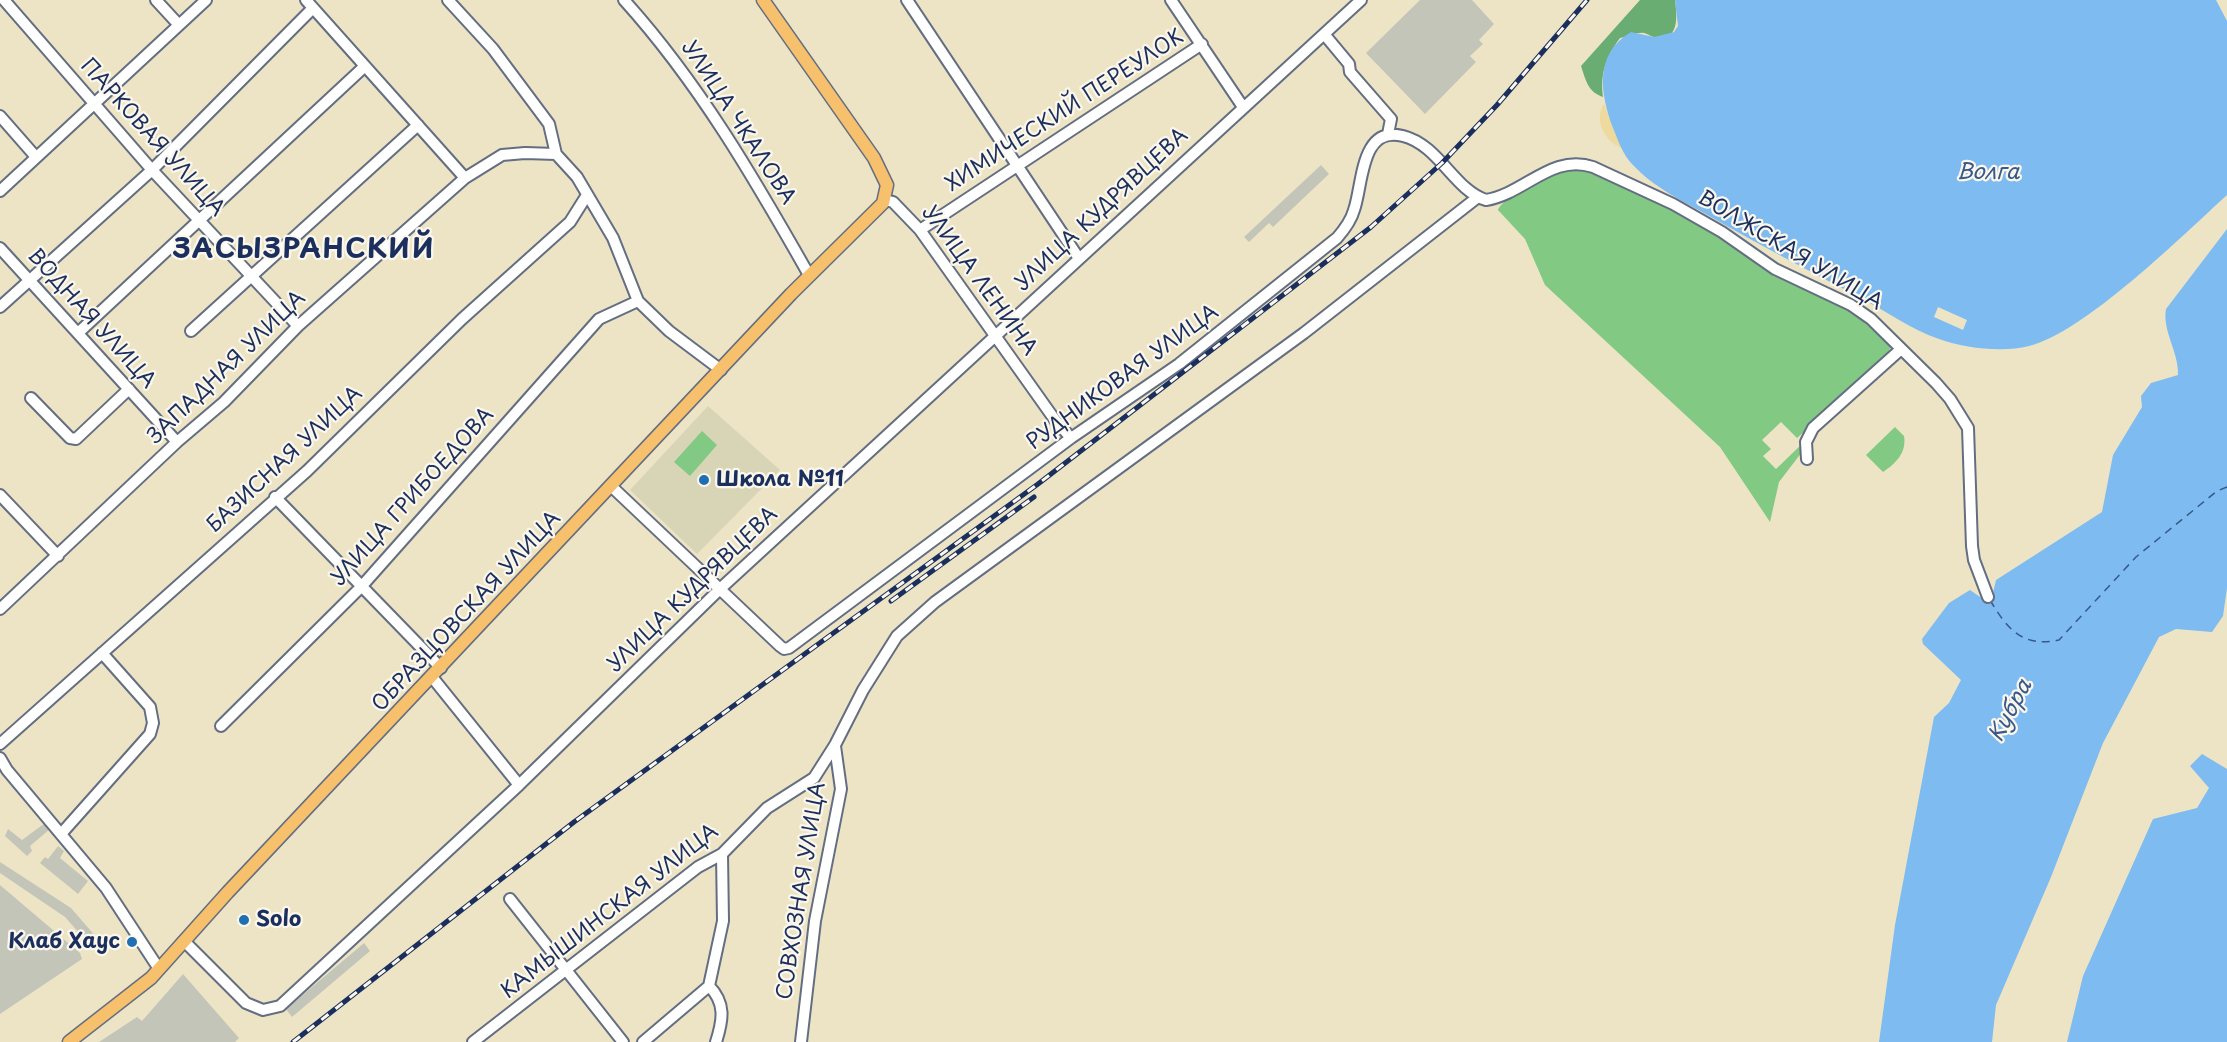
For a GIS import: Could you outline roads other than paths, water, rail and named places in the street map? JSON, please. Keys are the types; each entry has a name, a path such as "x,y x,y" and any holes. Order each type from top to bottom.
{"main road":[{"path":"763,0 874,158 887,185 885,200"},
{"name":"ОБРАЗЦОВСКАЯ УЛИЦА","path":"69,1042 138,989 159,969 809,275 873,216 885,200"}],"street":[{"name":"ПАРКОВАЯ УЛИЦА","path":"4,0 152,170 298,326"},
{"path":"156,0 179,25"},
{"path":"0,191 206,0"},
{"path":"448,0 493,49 549,124 556,154 577,177 613,238 638,301 669,331 721,370"},
{"name":"УЛИЦА ЧКАЛОВА","path":"624,0 669,51 691,81 752,174 809,275"},
{"path":"907,0 1078,257"},
{"path":"1171,0 1243,107"},
{"name":"УЛИЦА КУДРЯВЦЕВА","path":"184,941 246,1003 263,1010 280,1006 519,785 721,588 1078,257 1361,0"},
{"path":"0,308 152,170 310,4 465,178"},
{"path":"835,745 863,690 897,636 916,618 1304,333 1478,197 1443,162 1413,139 1388,135 1391,119 1350,72 1349,64 1324,34"},
{"name":"ХИМИЧЕСКИЙ ПЕРЕУЛОК","path":"920,230 1202,44"},
{"path":"78,333 200,222 364,66"},
{"path":"0,116 36,157"},
{"path":"190,331 418,125"},
{"name":"РУДНИКОВАЯ УЛИЦА","path":"721,588 780,646 784,649 795,644 1071,438 1179,364 1337,238 1354,210 1369,151 1380,138 1388,135"},
{"name":"ЗАПАДНАЯ УЛИЦА","path":"0,609 177,442 224,402 298,326 465,178 502,155 556,154"},
{"name":"ВОЛЖСКАЯ УЛИЦА","path":"1478,197 1486,200 1504,196 1536,177 1566,164 1593,167 1673,204 1722,232 1775,269 1851,305 1871,319 1950,399 1968,428 1972,546 1974,561 1988,597"},
{"name":"БАЗИСНАЯ УЛИЦА","path":"0,744 275,497 307,471 479,303 570,222 587,195"},
{"name":"УЛИЦА ЛЕНИНА","path":"885,200 893,202 920,230 1055,420 1071,438"},
{"name":"ВОДНАЯ УЛИЦА","path":"0,248 177,442"},
{"name":"УЛИЦА ГРИБОЕДОВА","path":"221,726 361,587 599,319 638,301"},
{"path":"1807,459 1806,442 1813,428 1900,350"},
{"path":"31,398 70,438 76,439 129,389"},
{"path":"611,486 721,588"},
{"path":"0,495 58,556"},
{"path":"275,497 361,587 436,672 519,785"},
{"path":"61,834 150,734 153,723 150,707 102,653"},
{"name":"КАМЫШИНСКАЯ УЛИЦА","path":"473,1042 698,867 722,854 767,808 814,778 824,766 835,745"},
{"name":"СОВХОЗНАЯ УЛИЦА","path":"801,1042 815,921 841,789 835,745"},
{"path":"0,758 106,888 159,969"},
{"path":"643,1042 709,986 723,921 722,854"},
{"path":"510,899 623,1042"},
{"path":"709,986 719,996 722,1012 716,1042"}],"water":[{"name":"Волга","path":"1675,0 2216,0 2227,21 2227,195 2132,281 2077,322 2052,337 2029,346 2007,349 1972,347 1939,339 1908,325 1680,200 1641,173 1629,160 1613,128 1605,101 1603,75 1606,63 1611,51 1619,41 1631,32 1654,37 1674,32 1678,26"},
{"name":"Кубра","path":"2227,229 2227,588 2223,616 2212,632 2176,629 2159,637 2103,743 2051,877 1996,1005 1992,1042 1879,1042 1895,925 1934,717 1949,703 1961,680 1923,644 1922,639 1949,603 1970,590 1983,599 1993,593 1996,580 2102,512 2113,455 2142,407 2141,396 2151,383 2178,375 2178,366 2166,325 2166,309"},
{"path":"2202,754 2227,769 2227,1042 2067,1042 2083,976 2153,819 2197,808 2209,788 2190,766"}],"railway":[{"path":"293,1042 574,822 1038,484 1371,227 1442,163 1497,105 1587,0"},
{"path":"891,601 1034,497"}],"place":[{"name":"Школа №11","path":"704,480"},
{"name":"Solo","path":"244,920"},
{"name":"Клаб Хаус","path":"132,942"}],"district":[{"name":"ЗАСЫЗРАНСКИЙ","path":"304,251"}]}
